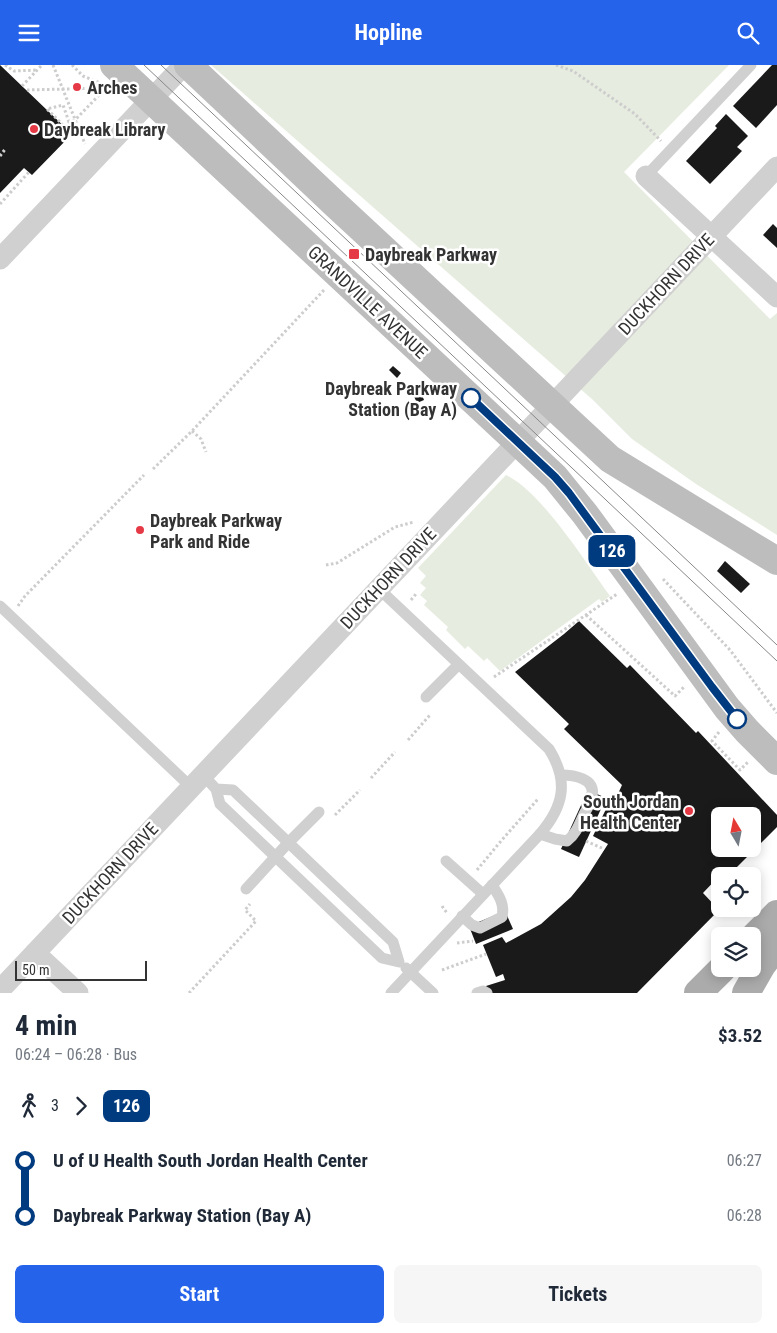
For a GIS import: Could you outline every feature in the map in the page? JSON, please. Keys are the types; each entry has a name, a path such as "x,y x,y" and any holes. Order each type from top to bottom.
{"main road":[{"path":"761,930 777,914"},
{"path":"746,993 762,965 777,946"},
{"path":"698,993 714,977"},
{"path":"761,993 777,977"}],"street":[{"path":"0,259 184,65"},
{"path":"188,65 610,459 777,561"},
{"name":"GRANDVILLE AVENUE","path":"110,77 151,100 555,477 569,493 717,694 747,731 765,760"},
{"name":"DUCKHORN DRIVE","path":"0,990 203,784 378,588 777,167"},
{"path":"646,176 777,297"},
{"path":"35,953 78,993"}],"lane":[{"path":"646,176 751,65"},
{"path":"378,588 549,749 556,761 562,793 551,821 540,834 391,993"},
{"path":"0,606 203,784 220,804 382,958 399,962 433,993"},
{"path":"426,697 458,665"},
{"path":"540,834 567,841 574,835 593,795 592,786 584,779 572,775 560,775"},
{"path":"203,784 233,790 393,942 399,962"},
{"path":"246,889 319,812"},
{"path":"446,861 483,894"},
{"path":"462,917 472,925 480,928 502,917 504,909 492,885"},
{"path":"477,993 483,991 487,993"}],"path":[{"path":"6,65 14,71 38,70"},
{"path":"22,86 42,65"},
{"path":"53,65 85,145"},
{"path":"72,65 84,76 110,88 110,77"},
{"path":"556,65 573,71 635,114 670,151"},
{"path":"26,90 63,89 110,77"},
{"path":"69,122 63,105 47,109 64,127 69,122 75,120 110,77"},
{"path":"0,156 6,148"},
{"path":"0,204 29,172"},
{"path":"153,469 192,431 328,286"},
{"path":"192,431 201,439 206,452"},
{"path":"17,607 25,596 144,475"},
{"path":"326,565 336,563 395,527 417,521"},
{"path":"663,579 730,650 777,713"},
{"path":"494,677 620,593"},
{"path":"411,600 416,594"},
{"path":"586,615 675,696 688,682"},
{"path":"408,740 430,715"},
{"path":"723,728 712,741 740,770 765,760"},
{"path":"371,778 395,752"},
{"path":"334,815 360,790"},
{"path":"474,874 538,799"},
{"path":"529,809 535,813"},
{"path":"581,838 602,848"},
{"path":"487,857 492,861"},
{"path":"189,993 256,921 245,910 250,905"},
{"path":"442,906 448,916"},
{"path":"442,970 486,954"}],"shaded area":[{"path":"211,65 729,65 624,172 770,319 777,313 777,535 696,484 632,439 593,400"},
{"path":"506,475 520,483 548,512 576,547 610,596 602,602 599,599 500,671 487,658 484,661 468,646 465,649 446,630 448,627 424,605 427,601 420,595 426,588 420,583 426,576 418,568"}],"building":[{"name":"Daybreak Library","path":"0,65 72,134 32,175 24,168 0,193"},
{"path":"772,65 777,65 777,105 756,128 733,106"},
{"path":"726,114 748,136 737,147 742,151 710,184 686,161 717,128 715,126"},
{"path":"773,224 777,228 777,248 763,235"},
{"path":"393,366 401,373 397,378 389,370"},
{"path":"418,385 424,400 417,403 410,388"},
{"path":"725,561 750,584 741,593 717,571"},
{"name":"South Jordan Health Center","path":"579,621 627,668 630,665 696,733 698,731 777,815 777,827 761,843 761,807 711,807 711,857 747,857 737,867 711,867 711,885 703,893 711,902 712,917 637,993 489,993 486,986 505,980 503,974 496,977 483,945 502,937 506,943 541,924 571,897 585,880 608,844 593,836 608,805 612,807 622,785 564,729 569,724 515,672"},
{"path":"588,790 606,798 579,857 561,849"},
{"path":"505,911 513,929 476,944 469,926"}],"tram line":[{"path":"144,65 777,661"},
{"path":"161,65 777,645"}],"bus line":[{"name":"126","path":"471,398 555,477 569,493 660,618 737,719"}],"place":[{"name":"Arches","path":"77,87"},
{"name":"Daybreak Library","path":"34,129"},
{"name":"Daybreak Parkway","path":"354,254"},
{"name":"Daybreak Parkway Station (Bay A)","path":"471,398"},
{"name":"Daybreak Parkway Park and Ride","path":"140,530"},
{"name":"South Jordan Health Center","path":"689,811"}]}
